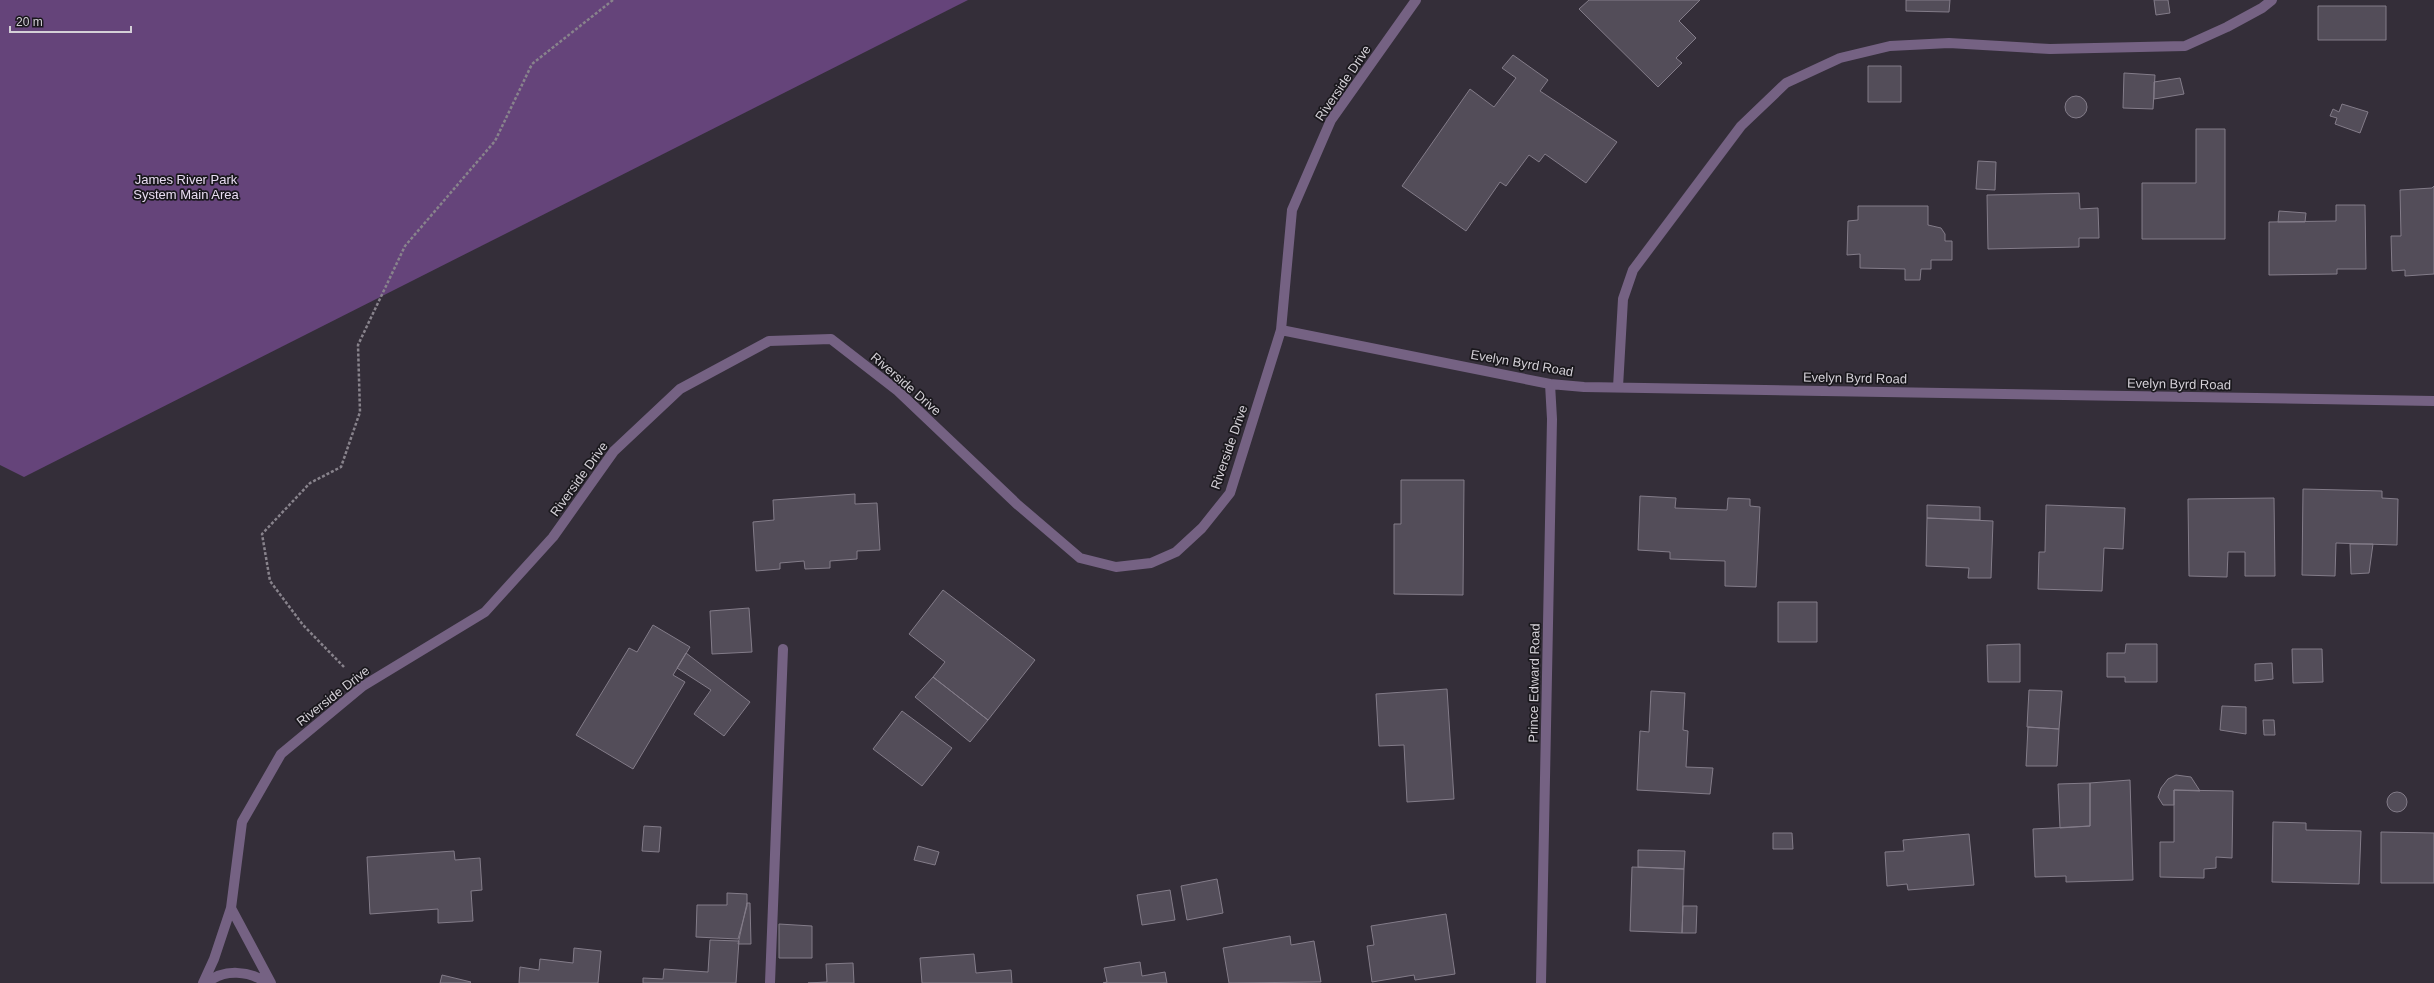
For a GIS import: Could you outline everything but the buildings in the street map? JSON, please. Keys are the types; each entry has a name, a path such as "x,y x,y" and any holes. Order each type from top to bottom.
{"street":[{"name":"Riverside Drive","path":"203,983 214,959 231,908 242,822 281,754 363,686 485,612 553,537 614,451 680,389 769,341 831,339 898,391 1018,504 1080,558 1116,567 1151,563 1176,552 1202,528 1230,493 1281,330 1292,210 1331,120 1416,0"},
{"path":"1618,387 1623,299 1633,270 1740,126 1786,83 1840,58 1890,46 1949,43 2050,49 2185,46 2233,24 2262,8 2272,0"},
{"name":"Evelyn Byrd Road","path":"1281,330 1550,384 1618,387 2434,401"},
{"name":"Prince Edward Road","path":"1541,983 1552,419 1550,384"},
{"path":"770,983 782,648"},
{"path":"231,908 271,983"},
{"path":"207,983 227,973 244,973 260,978 268,983"}],"path":[{"path":"363,686 302,625 270,581 262,534 310,483 341,467 360,412 358,345 405,246 495,141 532,64 613,0"}],"green space":[{"name":"James River Park System Main Area","path":"0,0 968,0 24,477 0,465"}]}
